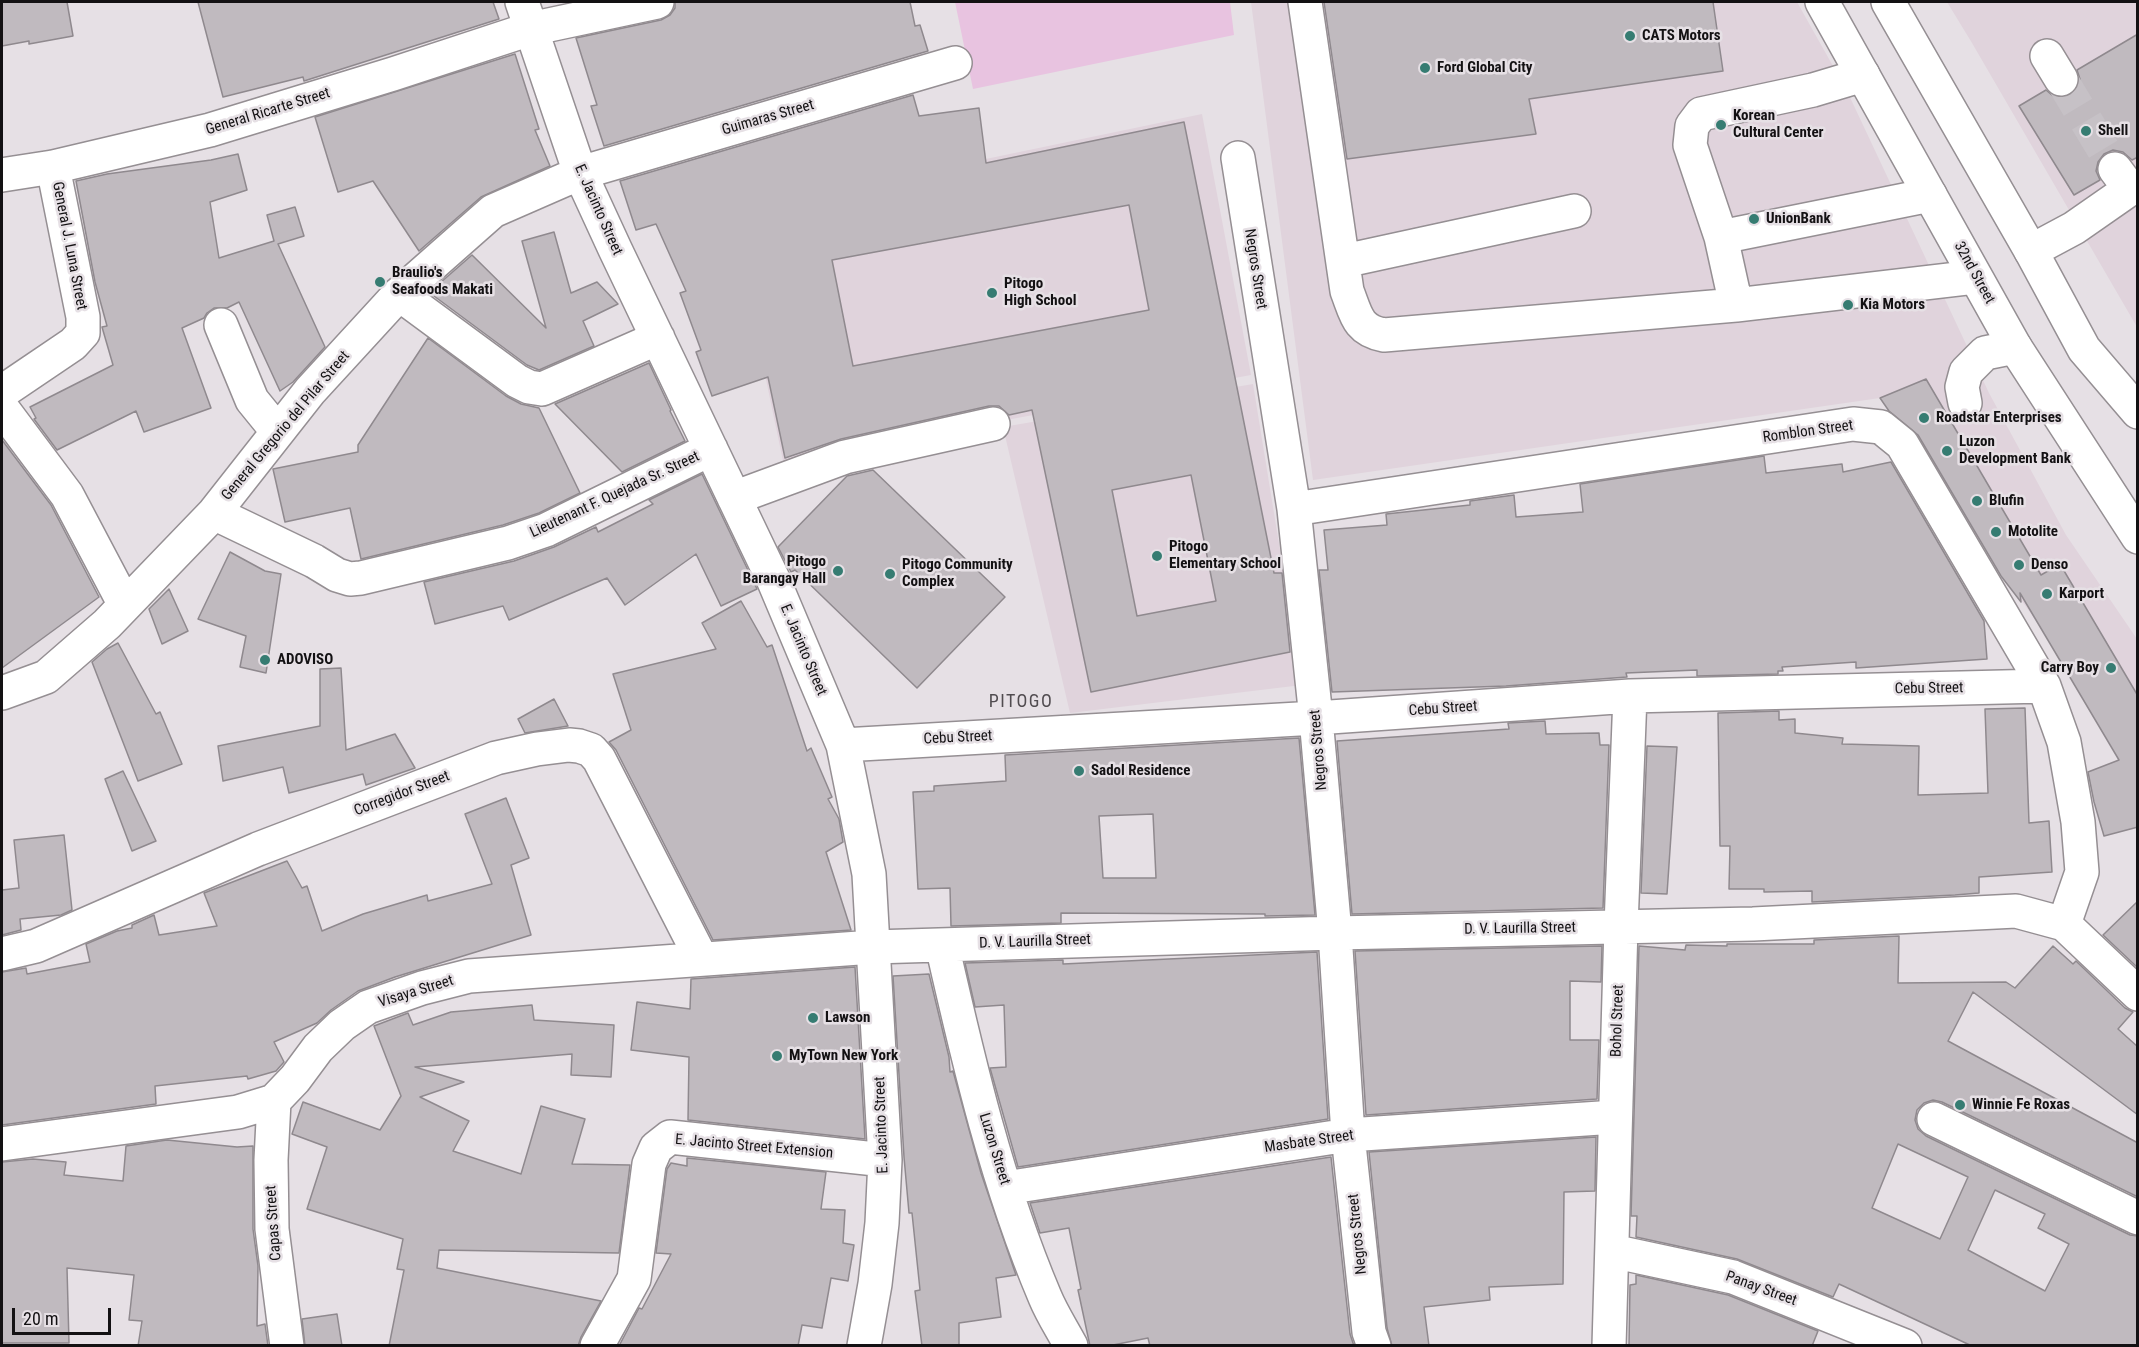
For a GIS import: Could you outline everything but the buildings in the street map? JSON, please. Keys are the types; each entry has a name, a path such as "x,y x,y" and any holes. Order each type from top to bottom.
{"street":[{"name":"General Ricarte Street","path":"2,175 53,167 210,130 393,74 526,15 657,2"},
{"path":"1305,2 1347,291 1359,322 1370,333 1384,336 1736,305 1976,277"},
{"name":"32nd Street","path":"1822,2 2015,346 2138,537"},
{"path":"1888,2 2031,251 2084,349 2138,438"},
{"name":"E. Jacinto Street","path":"526,15 580,172 773,579 843,745 869,874 885,1160 882,1223 875,1284 864,1346"},
{"name":"Guimaras Street","path":"580,172 955,63"},
{"path":"1736,305 1721,237 1690,145 1692,126 1701,114 1813,90 1863,75"},
{"name":"Negros Street","path":"1238,158 1294,509 1335,933 1348,1135 1369,1332 1374,1346"},
{"name":"General J. Luna Street","path":"2,392 73,344 83,333 83,317 53,167"},
{"path":"2031,251 2074,228 2130,189 2115,169"},
{"name":"General Gregorio del Pilar Street","path":"2,693 46,677 125,605 214,513 310,391 399,294 493,211 580,172"},
{"path":"1721,237 1930,195"},
{"path":"1344,261 1574,211"},
{"path":"399,294 517,381 536,388 542,389 658,339"},
{"path":"221,325 252,400 278,432"},
{"path":"1965,403 1962,387 1966,372 1985,353 2015,346"},
{"path":"2084,349 2138,412"},
{"path":"2,408 67,495 125,605"},
{"path":"734,498 845,456 993,424"},
{"name":"Romblon Street","path":"1294,509 1853,424 1881,427 1902,444 2044,686 2064,742 2078,822 2082,872 2064,924"},
{"name":"Lieutenant F. Quejada Sr. Street","path":"214,513 314,561 337,575 350,579 361,578 508,543 546,530 711,449"},
{"name":"Cebu Street","path":"843,745 1316,718 1630,696 2044,686"},
{"name":"Bohol Street","path":"1609,1346 1630,696"},
{"name":"Corregidor Street","path":"2,954 36,946 258,849 496,758 569,745 591,750 599,759 701,958"},
{"name":"D. V. Laurilla Street","path":"873,947 1335,933 1753,924 2016,911 2064,924 2138,994"},
{"name":"Luzon Street","path":"942,945 972,1075 1005,1188 1046,1298 1071,1346"},
{"name":"Visaya Street","path":"2,1144 238,1112 274,1101 295,1079 318,1048 342,1025 368,1006 422,988 469,976 873,947"},
{"name":"Capas Street","path":"274,1101 271,1160 272,1229 287,1346"},
{"name":"Masbate Street","path":"1005,1188 1348,1135 1616,1117"},
{"path":"1935,1119 2138,1218"},
{"name":"E. Jacinto Street Extension","path":"597,1346 634,1279 648,1164 656,1148 670,1137 885,1160"},
{"name":"Panay Street","path":"1612,1251 1733,1277 1905,1346"}],"shaded area":[{"path":"955,2 1230,2 1234,35 973,89"},
{"path":"1251,2 1797,2 1847,91 1989,393 2066,535 2137,639 2137,791 2045,634 1880,398 1313,480"},
{"path":"1947,2 2137,2 2137,327 1972,43"},
{"name":"Pitogo High School","path":"1202,114 1251,375 783,461 731,212"},
{"name":"Pitogo Elementary School","path":"1253,384 1302,685 1070,713 1003,427"}],"tunnel":[{"path":"2061,79 2115,169"}],"place":[{"name":"CATS Motors","path":"1630,36"},
{"name":"Ford Global City","path":"1425,68"},
{"name":"Korean Cultural Center","path":"1721,125"},
{"name":"Shell","path":"2086,131"},
{"name":"UnionBank","path":"1754,219"},
{"name":"Braulio's Seafoods Makati","path":"380,282"},
{"name":"Pitogo High School","path":"992,293"},
{"name":"Kia Motors","path":"1848,305"},
{"name":"Roadstar Enterprises","path":"1924,418"},
{"name":"Luzon Development Bank","path":"1947,451"},
{"name":"Blufin","path":"1977,501"},
{"name":"Motolite","path":"1996,532"},
{"name":"Pitogo Elementary School","path":"1157,556"},
{"name":"Denso","path":"2019,565"},
{"name":"Pitogo Barangay Hall","path":"838,571"},
{"name":"Pitogo Community Complex","path":"890,574"},
{"name":"Karport","path":"2047,594"},
{"name":"ADOVISO","path":"265,660"},
{"name":"Carry Boy","path":"2111,668"},
{"name":"Sadol Residence","path":"1079,771"},
{"name":"Lawson","path":"813,1018"},
{"name":"MyTown New York","path":"777,1056"},
{"name":"Winnie Fe Roxas","path":"1960,1105"}],"district":[{"name":"PITOGO","path":"1021,702"}]}
